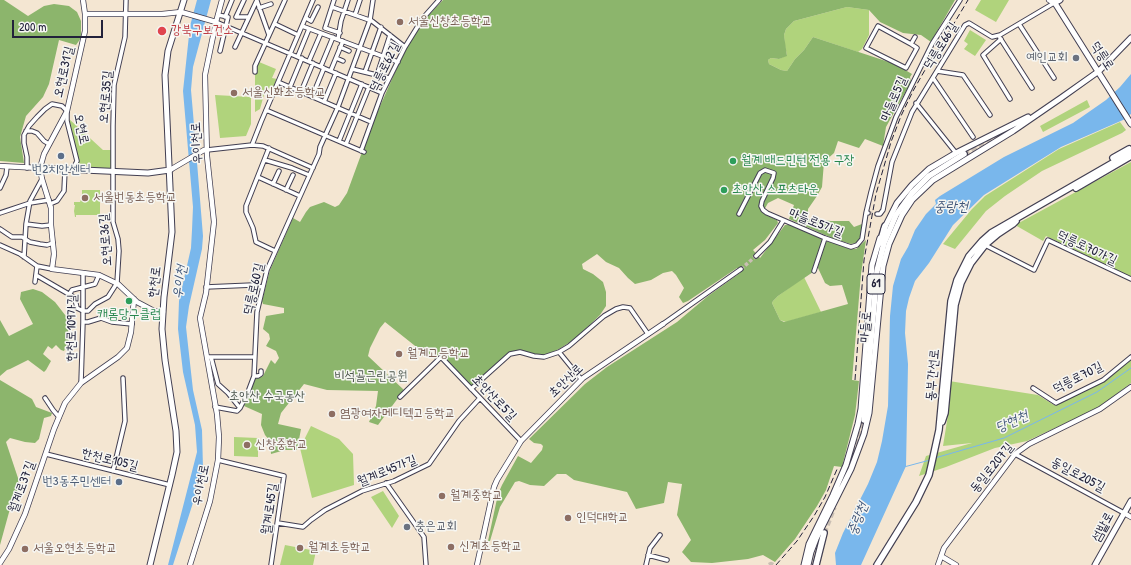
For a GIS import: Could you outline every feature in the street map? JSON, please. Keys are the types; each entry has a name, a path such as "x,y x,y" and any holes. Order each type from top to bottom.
{"highway":[{"name":"61","path":"864,420 877,270 884,242 896,215 912,193 929,176 964,154"},
{"path":"1043,203 1068,193 1124,161 1130,154"},
{"name":"동부간선로","path":"1033,208 1130,154"},
{"name":"동부간선로","path":"877,565 910,513 928,475 939,430 949,315 953,290 969,256 991,233 1078,179 1130,154"},
{"path":"939,430 945,413 957,293 966,272 985,245 1013,224 1020,216"},
{"path":"875,289 875,267 885,226"},
{"path":"816,565 824,533"}],"main road":[{"name":"한천로","path":"150,565 176,457 173,412 162,343 163,312 172,232 165,75 168,51 184,0"},
{"path":"1054,1 1060,0"},
{"name":"덕릉로","path":"1054,1 1131,124"},
{"name":"마들로","path":"808,565 816,539 857,455 869,413 882,274 889,244 902,215 920,191 944,172 1047,108 1099,71 1131,38"},
{"name":"마들로","path":"804,565 809,544 846,465 858,424 861,409 872,265 885,226 897,203 912,184 929,170 956,153 1047,108"},
{"path":"981,141 986,143 986,146 983,148"},
{"path":"40,168 148,174 170,170"},
{"name":"섬밭로","path":"1095,565 1131,501"}],"street":[{"name":"오현로31길","path":"40,168 44,154 67,111 84,34 85,14 83,0"},
{"name":"오현로35길","path":"114,172 112,126 114,85 125,37 126,0"},
{"name":"우이천로","path":"190,565 210,501 218,460 219,437 208,357 200,318 211,258 214,222 207,150 205,75 213,21 218,15 222,0"},
{"path":"220,51 232,0"},
{"path":"244,0 236,17 249,17"},
{"path":"235,47 257,0"},
{"path":"257,0 270,36"},
{"path":"255,72 255,66 270,36 285,0"},
{"path":"252,145 313,0"},
{"path":"334,0 325,28 340,33"},
{"path":"338,39 341,21 348,0"},
{"path":"355,15 360,0"},
{"name":"덕릉로60길","path":"215,407 237,412 254,376 257,312 267,270 310,175 338,107 370,20 373,0"},
{"name":"덕릉로62길","path":"346,144 362,152 382,93 389,78 405,47 423,18 439,0"},
{"name":"마들로5길","path":"868,213 878,166 896,116 932,44 960,0"},
{"path":"1049,0 1054,1"},
{"path":"1010,99 983,55 1000,37 1054,1"},
{"path":"259,8 270,4"},
{"path":"306,18 311,21 318,7"},
{"path":"332,7 370,20 405,47"},
{"path":"85,14 162,14 180,12 190,14 241,32 382,93"},
{"path":"218,15 227,17"},
{"name":"덕릉로66길","path":"877,214 882,212 884,206 892,162 906,125 916,104 962,30 969,23 992,37 1000,37"},
{"path":"274,24 298,35"},
{"path":"1019,24 1054,78"},
{"path":"302,26 398,62"},
{"path":"878,26 911,44 917,48 906,68 866,48 878,26"},
{"path":"365,72 381,27"},
{"path":"290,87 309,29"},
{"path":"301,92 321,33"},
{"path":"377,75 390,35"},
{"path":"312,97 333,37"},
{"path":"911,44 915,37"},
{"path":"1000,37 1032,88"},
{"path":"331,70 343,41"},
{"path":"340,47 349,51"},
{"path":"336,58 344,60"},
{"path":"352,69 389,78"},
{"path":"937,71 963,75 990,115"},
{"path":"324,102 336,73"},
{"path":"933,78 973,137"},
{"path":"278,82 372,122"},
{"path":"339,141 362,84"},
{"path":"266,110 346,144 369,87"},
{"name":"오현로","path":"26,131 45,108 52,104 62,106 67,111 67,121 77,161 72,170"},
{"path":"916,104 956,153"},
{"path":"26,168 27,157 24,135 26,131 37,133 49,144"},
{"path":"170,170 204,150 252,145 269,148 313,168"},
{"path":"269,148 246,206 246,212 253,228 256,242 275,251"},
{"path":"265,160 310,175"},
{"path":"0,166 40,168 50,202 53,243 52,269"},
{"path":"0,188 6,175 7,166"},
{"path":"0,213 30,203 50,202 57,200 64,191 64,170"},
{"name":"마들로5가길","path":"739,214 760,173 765,170 774,173 762,201 763,210 767,214 851,247 857,245 862,239 868,213"},
{"path":"273,184 279,171"},
{"name":"오현로36길","path":"114,172 113,222 119,246 117,283"},
{"path":"286,190 293,175"},
{"path":"258,177 300,196"},
{"path":"24,257 26,224 30,203 34,192 42,179"},
{"path":"756,256 770,242 784,221"},
{"path":"26,224 42,226 51,225"},
{"path":"0,229 12,237 19,236 26,238 30,242 47,245 53,243"},
{"path":"814,271 825,238"},
{"name":"덕릉로70가길","path":"985,245 1034,270 1048,240 1131,279"},
{"path":"0,245 24,257 37,266 99,275 117,283 134,300 154,311 163,312"},
{"path":"35,282 37,266"},
{"name":"초안산로","path":"476,565 494,487 522,441 581,380 597,367 663,324 741,269"},
{"name":"한천로109가길","path":"81,382 83,273"},
{"path":"69,294 72,290 95,284 99,275"},
{"path":"36,276 69,294 75,299 75,304 78,309 83,311 88,311 95,304 108,297 117,283"},
{"path":"206,287 253,285 262,287"},
{"name":"월계로37길","path":"0,563 9,549 25,514 65,404 81,382 125,350 129,342 134,300"},
{"path":"470,388 510,354 520,352 544,357 559,352 569,346 604,316 616,309 623,307 630,308 648,334"},
{"path":"83,322 101,318 112,322 132,324"},
{"path":"559,352 581,380"},
{"path":"240,408 228,393 218,384 208,357 254,358"},
{"name":"초안산로5길","path":"400,396 441,357 522,441"},
{"name":"덕릉로70길","path":"1033,388 1056,404 1103,380 1131,357"},
{"path":"254,376 258,376 261,371"},
{"path":"113,471 125,421 123,378"},
{"name":"동일로207길","path":"938,565 944,548 1015,454 1029,444 1100,409 1131,387"},
{"path":"45,398 59,417"},
{"name":"월계로45가길","path":"278,523 303,527 325,510 362,491 394,481 429,464 459,421 480,398"},
{"name":"한천로105길","path":"46,454 170,485"},
{"name":"동일로205길","path":"1015,454 1131,517"},
{"name":"월계로45길","path":"218,460 284,476 271,565"},
{"path":"386,483 424,537 426,565"},
{"path":"646,565 650,548 660,535"},
{"path":"648,555 667,560"},
{"path":"941,556 956,565"}],"green space":[{"path":"0,0 4,0 28,16 44,6 54,4 69,6 77,12 81,21 81,38 76,45 59,40 49,84 43,97 26,116 20,137 24,163 0,161"},
{"path":"443,0 955,0 931,42 921,35 903,33 880,22 869,10 847,7 794,21 786,29 784,35 787,56 779,59 771,58 768,60 769,64 781,70 787,71 813,37 895,64 912,74 910,77 911,82 886,127 883,146 865,139 859,148 838,141 834,153 824,162 822,187 808,209 808,219 849,221 854,227 862,224 861,236 856,243 851,244 834,239 789,219 794,205 778,198 768,203 763,212 777,220 778,223 765,240 753,250 760,258 785,225 790,225 822,239 823,241 813,272 778,296 772,303 780,320 784,322 848,304 842,285 830,286 825,283 818,268 818,263 826,242 828,241 850,249 856,249 866,240 861,274 852,380 859,381 855,415 842,467 834,466 826,490 817,506 795,539 775,562 763,555 748,559 712,563 691,562 682,552 691,540 677,515 682,484 668,482 664,503 636,509 627,492 574,480 566,474 557,474 544,486 530,485 519,481 515,482 500,507 490,541 488,541 498,494 518,456 531,463 542,450 543,446 541,444 534,443 529,439 585,384 607,367 677,322 708,296 740,273 740,268 737,268 683,303 679,297 684,288 672,271 663,273 651,280 635,284 619,268 606,262 597,254 582,264 583,269 593,274 603,282 606,292 606,306 600,315 575,339 546,355 537,355 519,351 509,352 471,387 439,354 435,359 426,351 424,353 385,322 380,328 370,348 368,356 404,390 378,425 369,422 376,406 378,391 327,390 304,384 281,413 278,424 301,429 297,450 285,450 271,454 270,441 265,435 261,425 262,414 244,406 255,379 263,376 271,360 275,364 279,358 276,351 266,346 270,339 269,334 263,329 266,316 284,313 284,308 263,304 262,301 270,270 293,218 300,222 310,207 324,202 335,207 339,205 347,193 373,122 404,52 425,19"},
{"path":"981,0 1009,0 996,22 975,10"},
{"path":"847,7 869,10 869,35 862,49 858,52 813,37 787,71 781,70 769,64 768,60 771,58 779,59 787,55 784,35 786,29 794,21"},
{"path":"970,30 986,40 975,56 964,49 968,44 964,41"},
{"path":"259,62 276,69 272,78 277,79 272,89 268,88 265,91 260,109 255,112 255,72"},
{"path":"215,95 251,97 251,124 246,136 220,138"},
{"path":"1087,100 1090,107 1043,132 1040,126"},
{"path":"69,119 103,150 113,150 113,168 76,168 77,158"},
{"path":"1120,122 1126,130 1122,133 1042,171 1005,196 986,211 955,249 943,244 972,209 985,196 1059,149"},
{"path":"1131,162 1131,277 1046,236 1043,241 1015,225"},
{"path":"82,190 100,190 100,215 76,215 75,217 74,202 80,202"},
{"path":"804,277 821,312 786,322 780,320 772,303 773,301"},
{"path":"33,289 42,292 55,302 69,320 68,335 70,354 65,349 64,351 61,350 56,345 52,349 48,346 43,354 51,361 44,372 28,360 7,370 0,376 0,320 9,336 33,324 20,299 21,292"},
{"path":"1131,359 1131,383 1100,407 1027,441 995,448 919,476 926,456 972,443 943,446 948,415 949,381 1038,395 1054,405 1102,383"},
{"path":"0,380 32,399 36,407 52,413 51,416 44,418 39,439 35,443 10,438 6,442 18,478 19,488 11,505 0,545"},
{"path":"311,426 339,439 353,454 354,485 312,498 300,448"},
{"path":"234,437 258,438 258,457 234,456"},
{"path":"383,491 399,516 392,528 371,497"},
{"path":"285,545 316,551 313,565 280,565"}],"water":[{"name":"우이천","path":"197,0 211,0 193,67 191,90 203,236 202,249 189,306 186,327 193,390 202,430 203,469 173,565 168,565 197,452 195,425 183,372 178,329 179,301 191,248 193,207 183,91 190,26"},
{"name":"중랑천","path":"1131,74 1131,114 1123,120 1061,147 984,195 953,225 929,263 915,281 906,311 905,333 908,364 906,466 861,565 836,565 835,553 843,533 868,484 877,462 882,441 888,406 890,316 893,286 901,259 915,230 926,214 936,204 935,200 940,196 1004,157 1073,123 1106,100"}],"waterway":[{"name":"당현천","path":"935,458 1004,438 1097,392 1131,368"},
{"name":"당현천","path":"904,467 930,460"}],"tunnel":[{"path":"964,154 1021,124"},
{"path":"869,213 877,214"},
{"path":"741,269 756,256"},
{"path":"855,453 864,420"},
{"path":"824,533 834,507"},
{"path":"769,565 773,565"}],"railway":[{"path":"938,50 968,0"},
{"path":"855,380 864,260 876,194 891,142 901,116 933,56"},
{"path":"776,565 797,541 814,516 825,497 838,467"}],"place":[{"name":"서울신창초등학교","path":"400,22"},
{"name":"강북구보건소","path":"162,31"},
{"name":"예인교회","path":"1076,58"},
{"name":"서울신화초등학교","path":"234,93"},
{"name":"번2치안센터","path":"61,156"},
{"name":"월계 배드민턴 전용 구장","path":"733,161"},
{"name":"초안산 스포츠타운","path":"724,190"},
{"name":"서울번동초등학교","path":"85,198"},
{"name":"캐롬당구클럽","path":"129,301"},
{"name":"월계고등학교","path":"399,354"},
{"name":"염광여자메디텍고등학교","path":"332,414"},
{"name":"신창중학교","path":"247,445"},
{"name":"번3동주민센터","path":"119,482"},
{"name":"월계중학교","path":"442,496"},
{"name":"인덕대학교","path":"568,518"},
{"name":"충은교회","path":"407,527"},
{"name":"신계초등학교","path":"451,547"},
{"name":"월계초등학교","path":"300,548"},
{"name":"서울오현초등학교","path":"25,549"}],"park label":[{"name":"비석골근린공원","path":"371,377"},
{"name":"초안산 수국동산","path":"267,397"}]}
